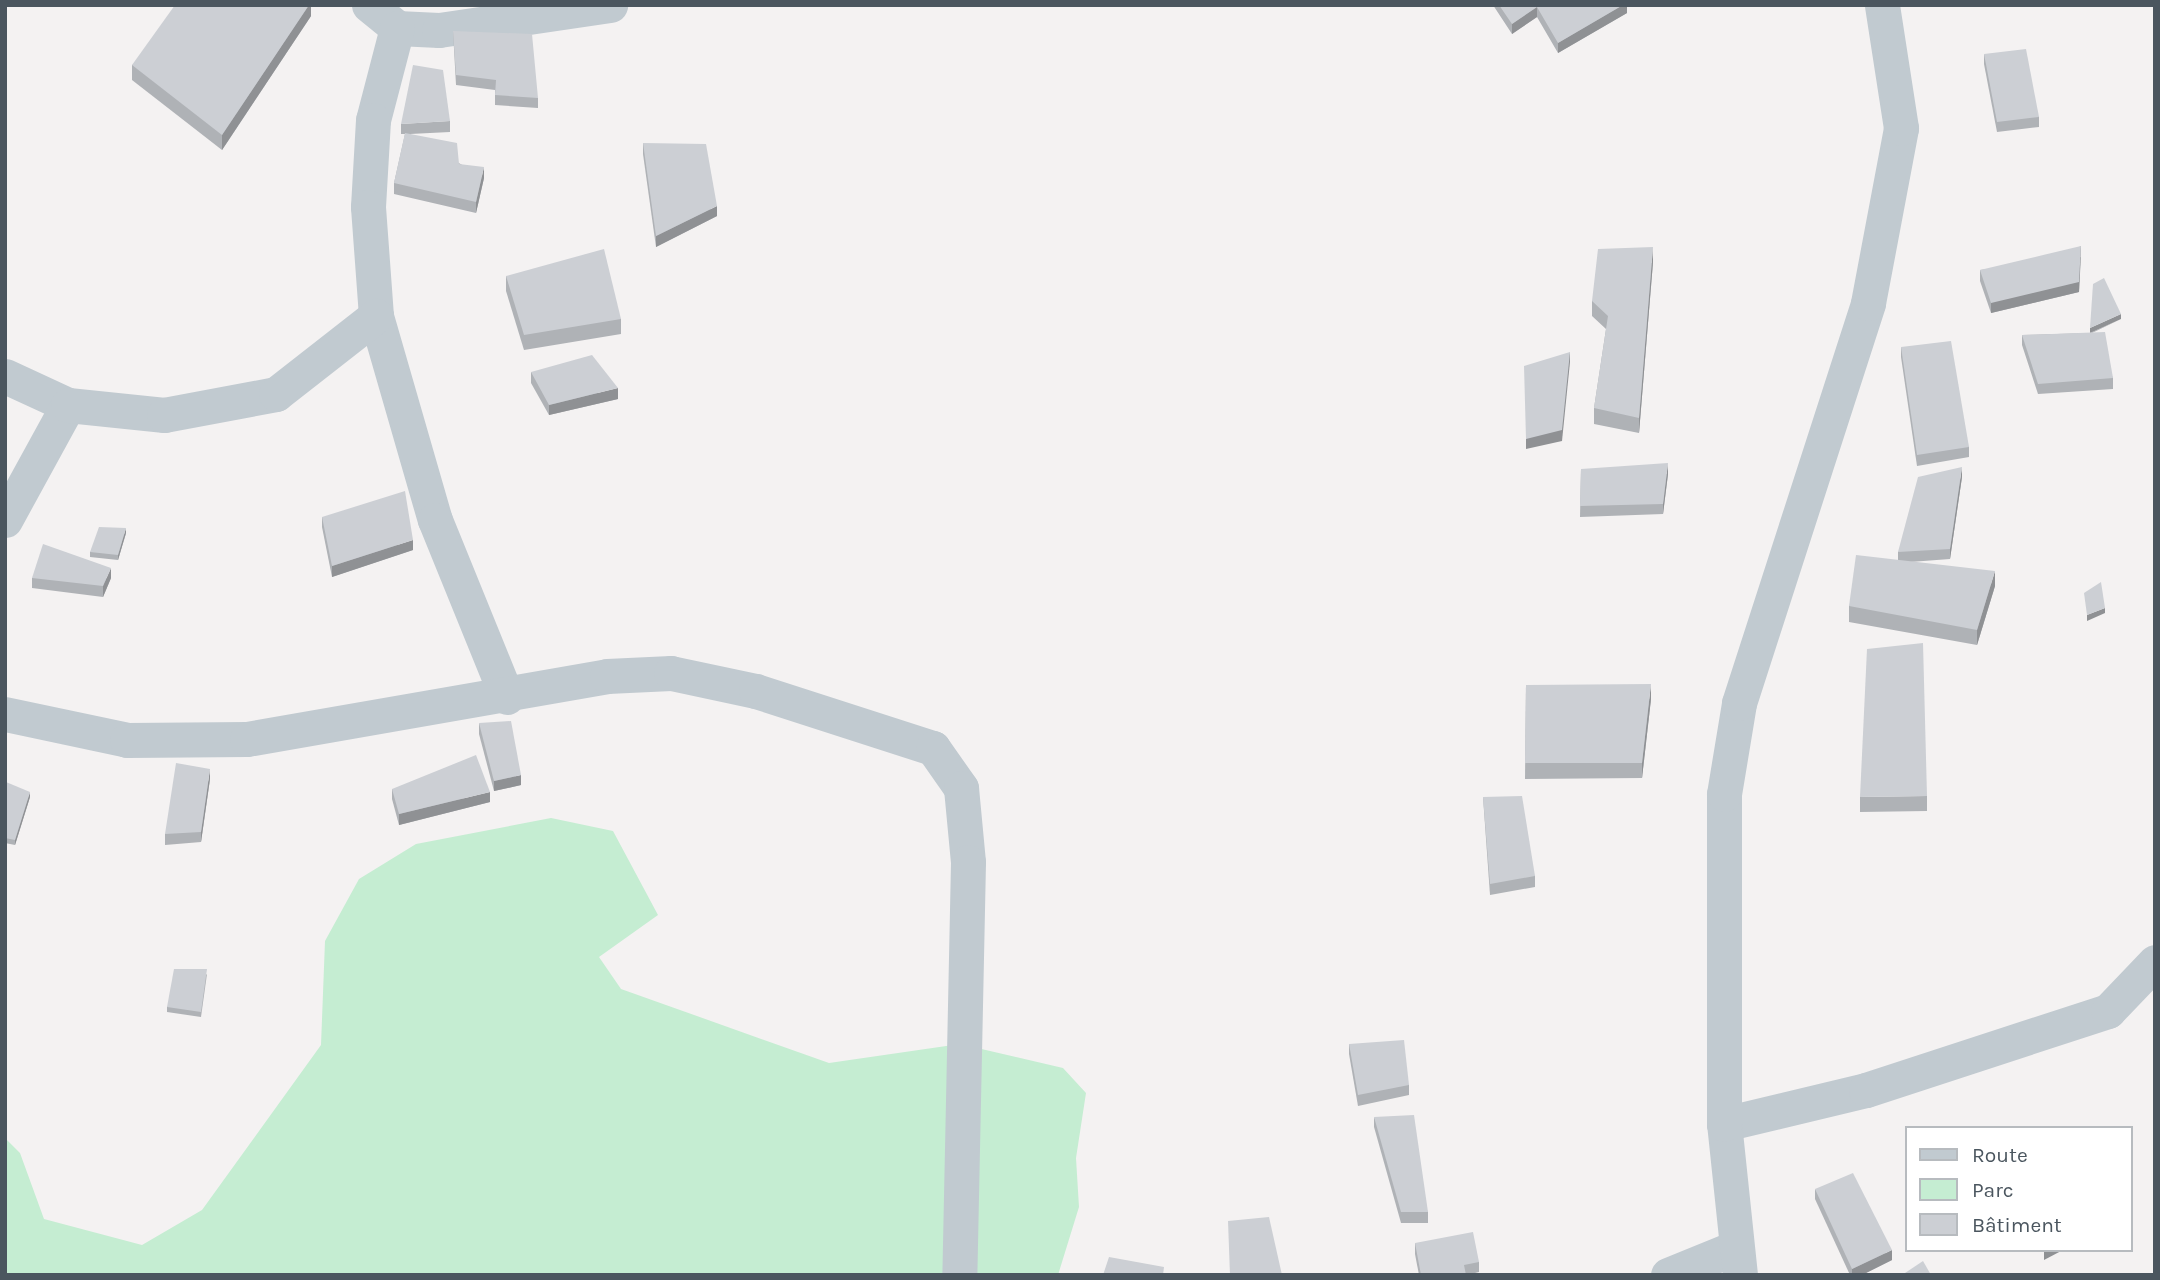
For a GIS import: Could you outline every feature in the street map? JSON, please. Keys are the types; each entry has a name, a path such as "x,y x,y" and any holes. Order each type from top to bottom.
{"street":[{"path":"369,5 397,28 439,30 610,5"},
{"path":"1668,1275 1737,1261 1724,1124 1724,794 1739,703 1868,303 1901,128 1882,5"},
{"path":"397,28 373,120 369,207 376,316 435,520 506,697"},
{"path":"5,376 68,405 164,415 276,394 376,316"},
{"path":"5,520 68,405"},
{"path":"5,713 127,740 247,738 506,697 607,676 671,673 756,691 933,748 946,760 961,788 968,862 959,1275"},
{"path":"1724,1124 1866,1090 2108,1011 2155,962"}],"green space":[{"path":"551,818 613,831 658,915 599,957 621,989 829,1063 960,1044 1063,1068 1086,1093 1076,1158 1079,1207 1058,1275 5,1275 5,1138 20,1153 44,1219 142,1245 202,1210 321,1045 325,941 359,879 416,844"}],"building":[{"path":"175,5 309,5 222,135 132,65"},
{"path":"1499,5 1623,5 1558,43 1537,7 1512,24"},
{"path":"453,31 532,34 538,98 495,95 496,80 456,75"},
{"path":"2026,49 2039,117 1997,122 1984,54"},
{"path":"413,65 443,70 450,121 401,124"},
{"path":"405,133 457,143 459,164 484,167 476,202 394,183"},
{"path":"643,143 706,144 717,206 656,236"},
{"path":"2081,246 2079,282 1991,303 1980,270"},
{"path":"1653,247 1639,418 1594,408 1608,316 1592,301 1598,249"},
{"path":"604,249 621,319 524,335 506,276"},
{"path":"2104,278 2121,314 2090,328 2093,284"},
{"path":"2105,332 2113,378 2038,384 2022,335"},
{"path":"1951,341 1969,447 1917,455 1901,347"},
{"path":"1570,352 1562,430 1526,439 1524,366"},
{"path":"592,355 618,388 549,405 531,372"},
{"path":"1668,463 1663,504 1580,506 1581,469"},
{"path":"1962,467 1950,549 1898,552 1918,477"},
{"path":"405,491 413,540 332,566 322,517"},
{"path":"99,527 126,528 118,555 90,552"},
{"path":"43,544 111,568 103,586 32,578"},
{"path":"1856,555 1995,571 1977,630 1849,606"},
{"path":"2101,582 2105,608 2087,615 2084,593"},
{"path":"1923,643 1927,796 1860,797 1867,649"},
{"path":"1651,684 1642,763 1525,763 1526,685"},
{"path":"511,721 521,775 494,781 479,723"},
{"path":"476,755 490,792 399,814 392,789"},
{"path":"176,763 210,769 201,832 165,834"},
{"path":"6,782 30,792 15,840 5,838"},
{"path":"1522,796 1535,876 1490,884 1483,797"},
{"path":"174,969 207,969 201,1012 167,1007"},
{"path":"1404,1040 1409,1085 1358,1095 1349,1044"},
{"path":"1414,1115 1428,1212 1401,1212 1374,1117"},
{"path":"1853,1173 1892,1250 1852,1269 1815,1189"},
{"path":"1269,1217 1282,1275 1230,1275 1228,1221"},
{"path":"1473,1232 1479,1262 1464,1265 1466,1275 1421,1275 1415,1243"},
{"path":"1109,1257 1164,1267 1163,1275 1103,1275"},
{"path":"1923,1261 1931,1275 1902,1275"}]}
